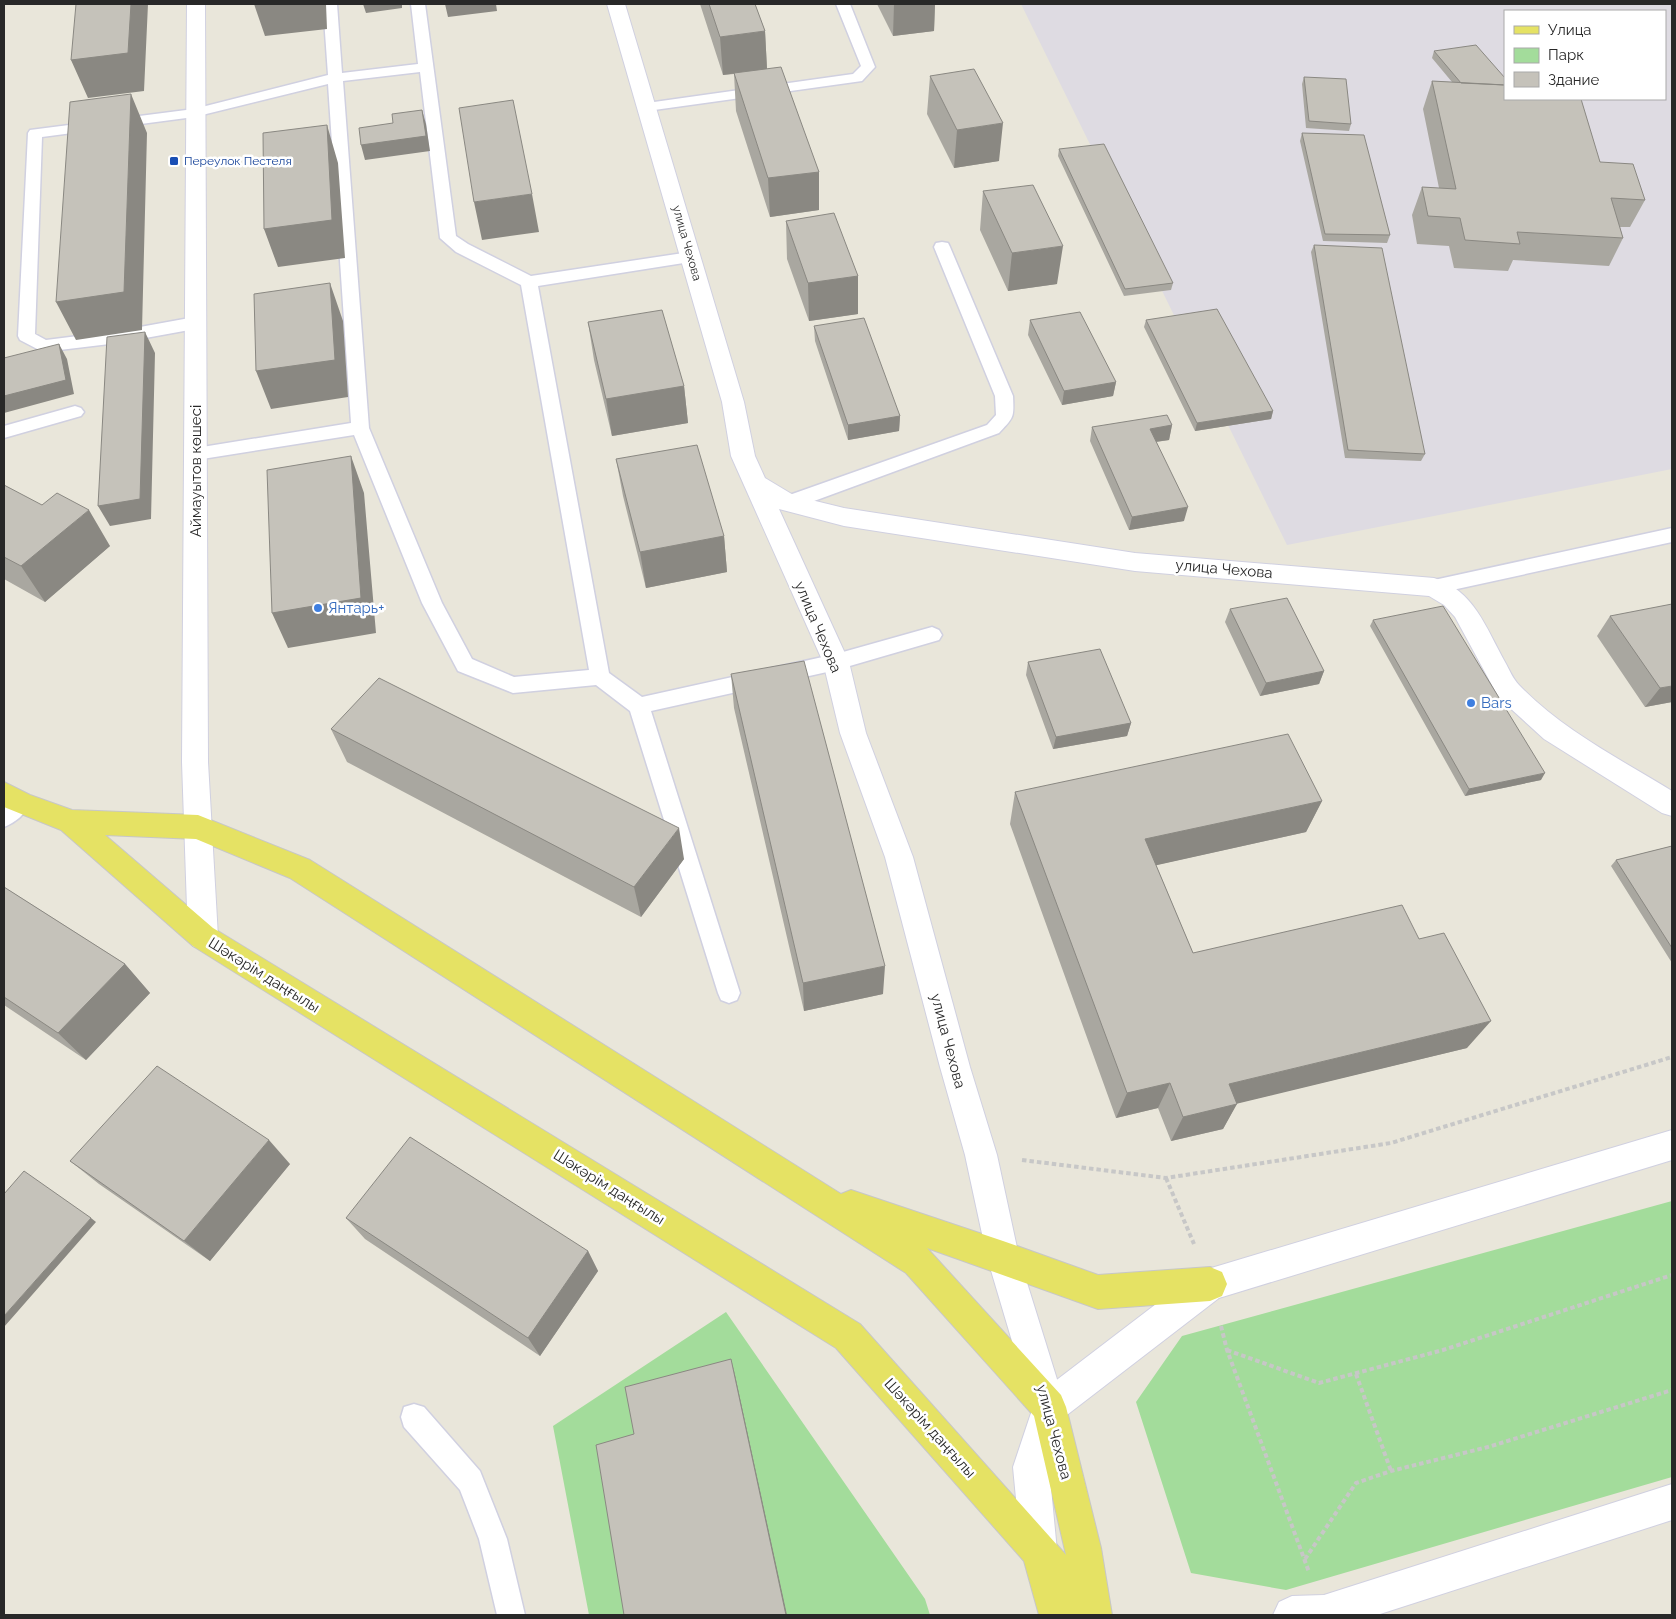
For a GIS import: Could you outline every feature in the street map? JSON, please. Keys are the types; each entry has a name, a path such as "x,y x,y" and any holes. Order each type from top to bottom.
{"main road":[{"name":"Шәкәрім даңғылы","path":"9,804 71,822 198,827 300,869 918,1260 1049,1407"},
{"name":"Шәкәрім даңғылы","path":"71,822 204,937 848,1336 1039,1551 1093,1615"},
{"path":"810,1193 1002,1257 1098,1292 1210,1284"},
{"name":"улица Чехова","path":"1049,1407 1083,1548 1093,1615"},
{"path":"1039,1551 1057,1615"}],"street":[{"name":"Аймауытов көшесі","path":"196,4 194,113 196,762 204,937"},
{"name":"улица Чехова","path":"616,4 733,402 743,456 836,662 853,733 899,857 955,1067 981,1155 1002,1257 1049,1407"},
{"name":"улица Чехова","path":"755,483 788,503 854,519 1135,562 1434,587"},
{"path":"1434,587 1453,598 1464,610 1508,691 1553,731 1672,804"},
{"path":"1039,1551 1031,1467 1049,1407 1210,1284 1672,1145"},
{"path":"1312,1615 1672,1502"}],"lane":[{"path":"330,4 360,428 432,603 465,665 513,685 600,677 639,706 729,992"},
{"path":"418,4 448,238 462,248 529,282 690,256"},
{"path":"647,108 857,78 868,66 843,4"},
{"path":"195,323 118,337 43,346 26,336 35,133 194,113 334,78 427,67"},
{"path":"788,503 993,429 1005,416 1004,396 942,247"},
{"path":"529,282 600,677"},
{"path":"4,432 75,412"},
{"path":"196,454 360,428"},
{"path":"1434,587 1672,534"},
{"path":"639,706 836,662 932,636"},
{"path":"414,1417 470,1480 493,1540 511,1615"}],"path":[{"path":"981,1155 1166,1178 1391,1144 1672,1057"},
{"path":"1166,1178 1210,1284 1227,1350 1304,1560 1312,1615"},
{"path":"1227,1350 1320,1383 1443,1350 1672,1275"},
{"path":"1356,1374 1390,1471"},
{"path":"1304,1560 1356,1483 1390,1471 1488,1447 1672,1390"}],"shaded area":[{"path":"1021,4 1672,4 1672,469 1287,545"}],"green space":[{"path":"1672,1201 1672,1477 1286,1590 1191,1573 1136,1402 1182,1336"},
{"path":"726,1312 925,1599 930,1615 589,1615 553,1426"}],"building":[{"path":"76,4 131,4 128,53 71,60"},
{"path":"709,4 755,4 765,31 720,37"},
{"path":"1476,45 1504,77 1504,85 1461,83 1434,51"},
{"path":"781,67 819,172 768,178 734,73"},
{"path":"974,69 1003,123 957,130 930,76"},
{"path":"1304,77 1346,79 1351,124 1309,121"},
{"path":"1432,81 1504,85 1504,100 1581,100 1600,162 1633,164 1645,200 1611,198 1623,238 1517,232 1520,244 1465,240 1460,218 1428,216 1422,187 1456,189"},
{"path":"131,94 124,292 56,302 70,102"},
{"path":"513,100 532,194 474,202 459,108"},
{"path":"422,110 426,136 361,145 359,128 393,123 392,114"},
{"path":"327,125 332,220 264,229 263,133"},
{"path":"1302,133 1364,135 1390,235 1325,234"},
{"path":"1104,144 1173,283 1125,289 1059,149"},
{"path":"1033,185 1063,246 1012,253 983,191"},
{"path":"834,213 858,276 808,283 786,221"},
{"path":"1314,245 1382,248 1425,454 1348,450"},
{"path":"330,283 335,360 256,371 254,294"},
{"path":"1217,309 1273,411 1197,423 1146,320"},
{"path":"662,310 684,386 606,399 588,322"},
{"path":"1080,312 1116,382 1064,391 1030,320"},
{"path":"864,318 900,416 848,425 814,326"},
{"path":"145,332 140,499 98,506 107,337"},
{"path":"59,344 66,380 4,396 4,358"},
{"path":"1167,415 1172,425 1150,429 1188,507 1132,517 1092,427"},
{"path":"697,445 724,536 640,552 616,459"},
{"path":"351,456 361,598 272,613 267,470"},
{"path":"4,485 42,505 57,493 89,510 21,566 4,557"},
{"path":"1287,598 1324,671 1266,683 1230,609"},
{"path":"1672,604 1672,686 1660,688 1610,616"},
{"path":"1443,606 1545,773 1469,789 1373,620"},
{"path":"1100,649 1131,723 1056,737 1028,662"},
{"path":"804,661 885,966 803,983 731,674"},
{"path":"379,678 679,828 634,887 331,729"},
{"path":"1288,734 1322,801 1145,839 1193,953 1402,905 1419,939 1444,933 1491,1021 1229,1084 1237,1104 1183,1117 1170,1083 1127,1093 1015,792"},
{"path":"1672,846 1672,948 1616,860"},
{"path":"4,887 125,964 58,1033 4,997"},
{"path":"157,1066 269,1140 184,1241 70,1161"},
{"path":"410,1137 588,1251 528,1338 346,1218"},
{"path":"24,1171 91,1218 4,1316 4,1194"},
{"path":"731,1359 786,1615 624,1615 596,1445 634,1434 625,1387"}],"place":[{"name":"Переулок Пестеля","path":"174,161"},
{"name":"Янтарь+","path":"318,608"},
{"name":"Bars","path":"1471,703"}]}
